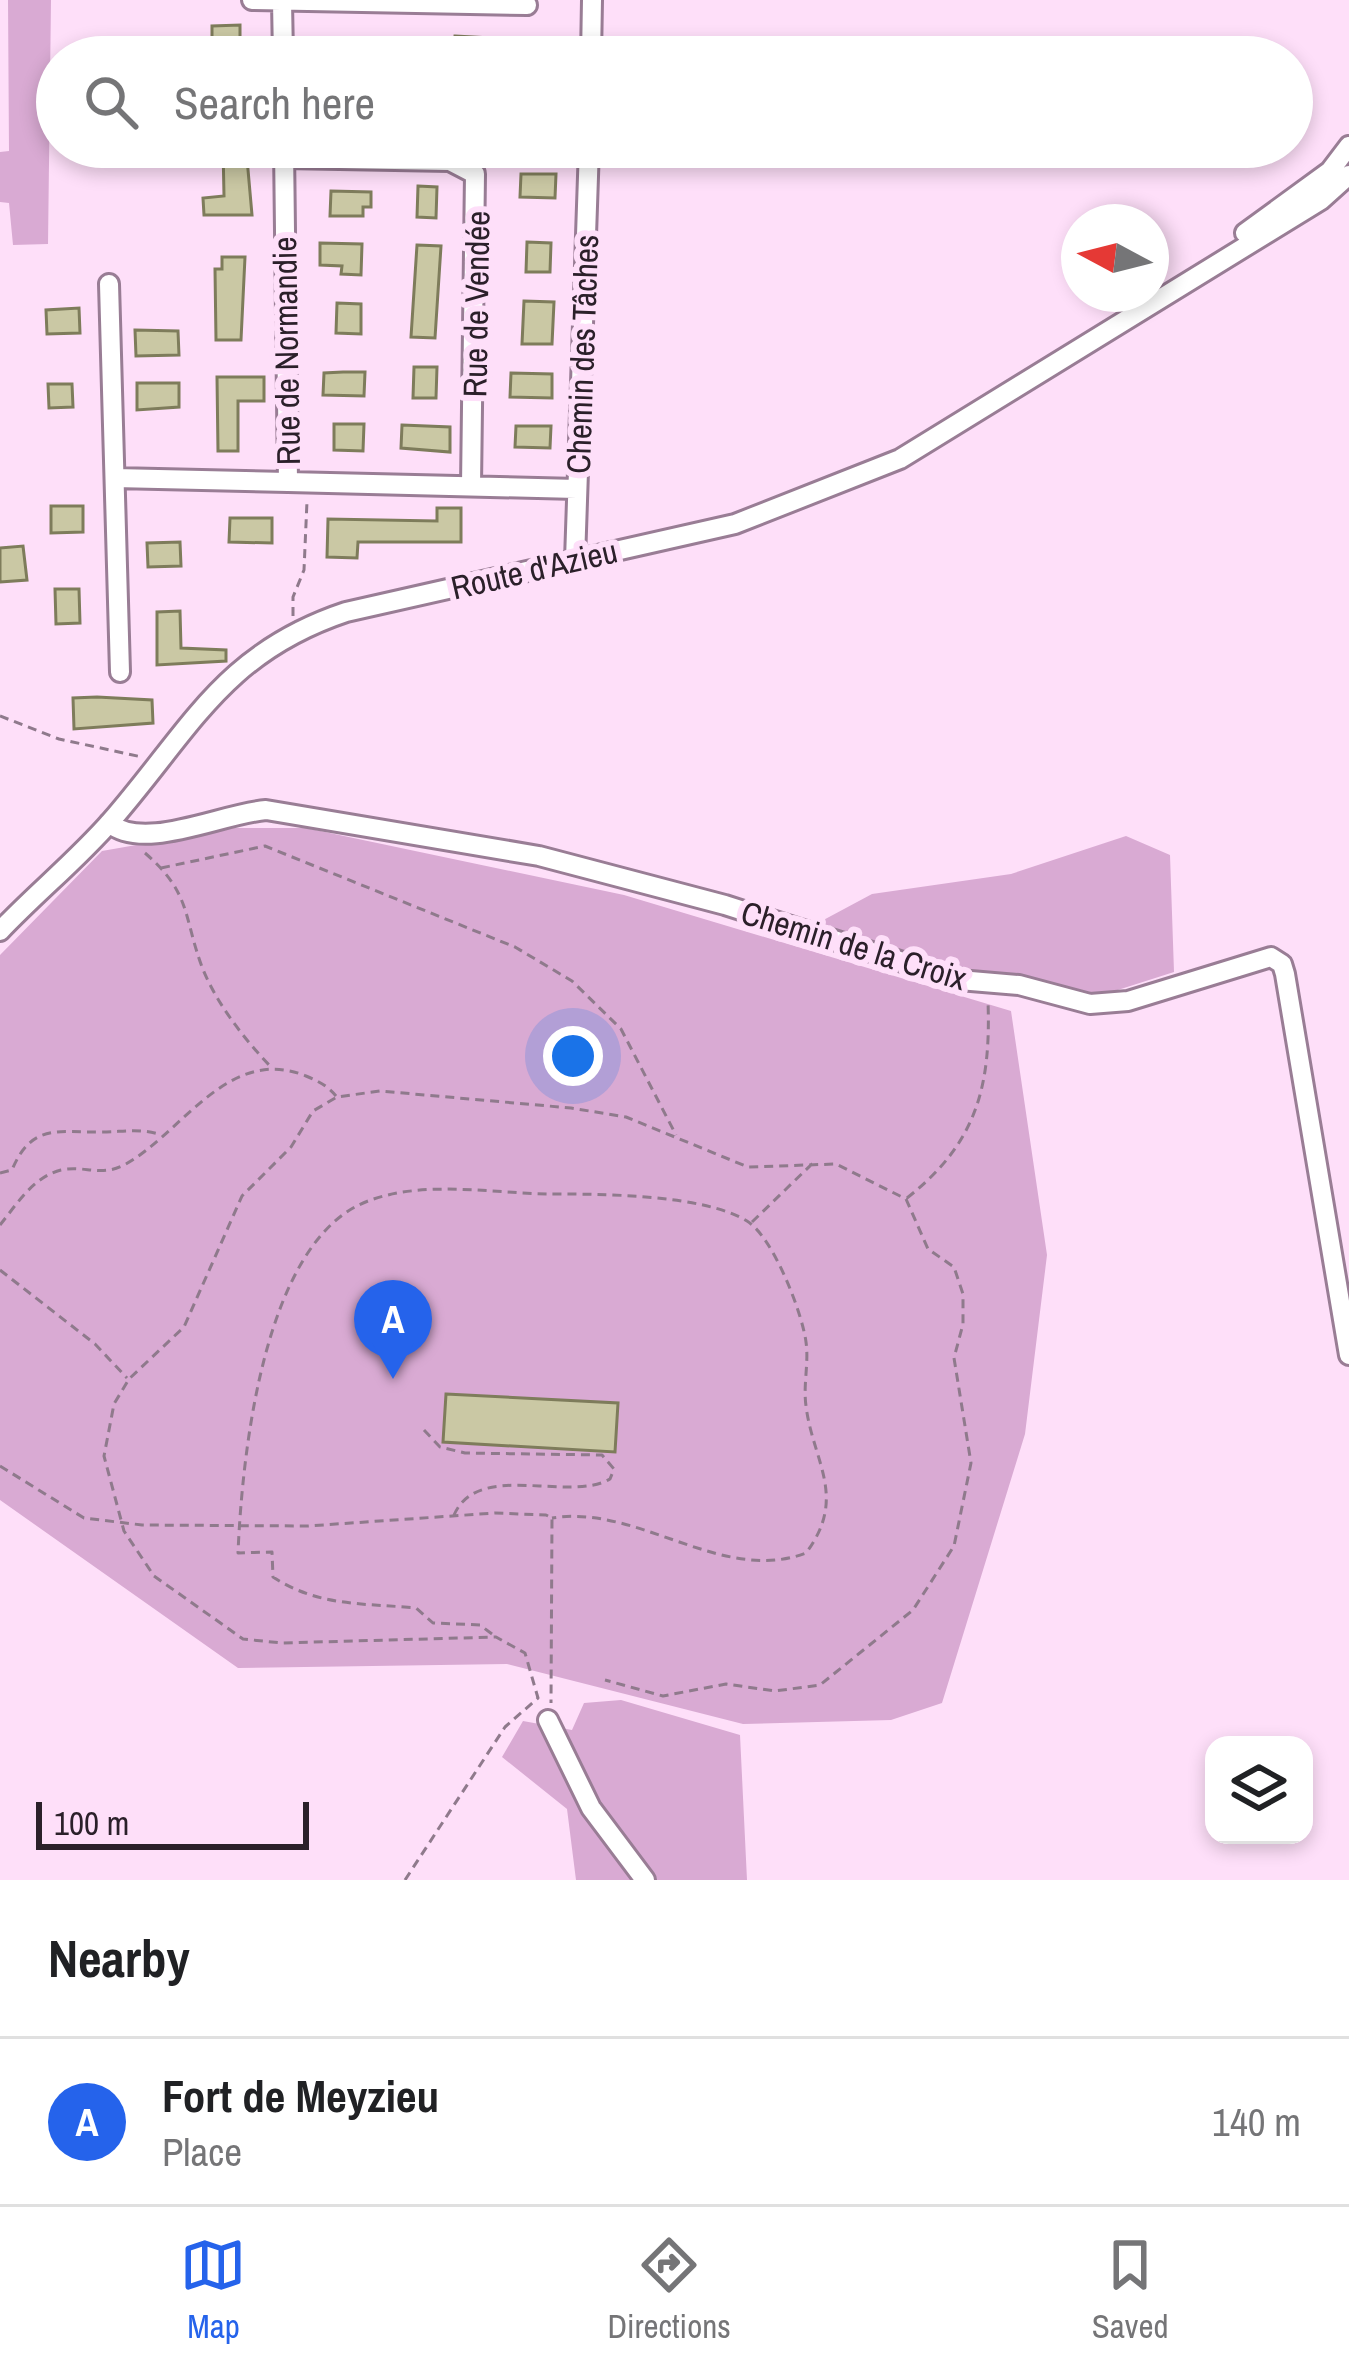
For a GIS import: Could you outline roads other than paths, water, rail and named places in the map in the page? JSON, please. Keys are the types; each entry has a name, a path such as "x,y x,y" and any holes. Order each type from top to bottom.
{"street":[{"path":"252,0 526,5"},
{"path":"591,36 592,0"},
{"path":"282,1 283,36"},
{"name":"Route d'Azieu","path":"1169,288 1330,172 1349,146"},
{"name":"Rue de Normandie","path":"285,168 298,482 577,489"},
{"name":"Rue de Vendée","path":"465,168 475,173 472,486"},
{"name":"Chemin des Tâches","path":"575,560 588,168"},
{"name":"Route d'Azieu","path":"1169,291 1322,200 1349,175"},
{"path":"109,284 120,672"},
{"name":"Route d'Azieu","path":"0,931 109,823 218,688 293,630 346,612 735,524 900,459 1134,312"},
{"path":"115,478 298,482"},
{"name":"Chemin de la Croix","path":"109,823 123,835 153,837 236,812 266,810 539,856 987,984 1019,985 1108,1004 1271,957 1282,964 1349,1355"},
{"path":"550,1713 591,1808 645,1880"}],"place":[{"name":"Fort de Meyzieu","path":"393,1379"}]}
